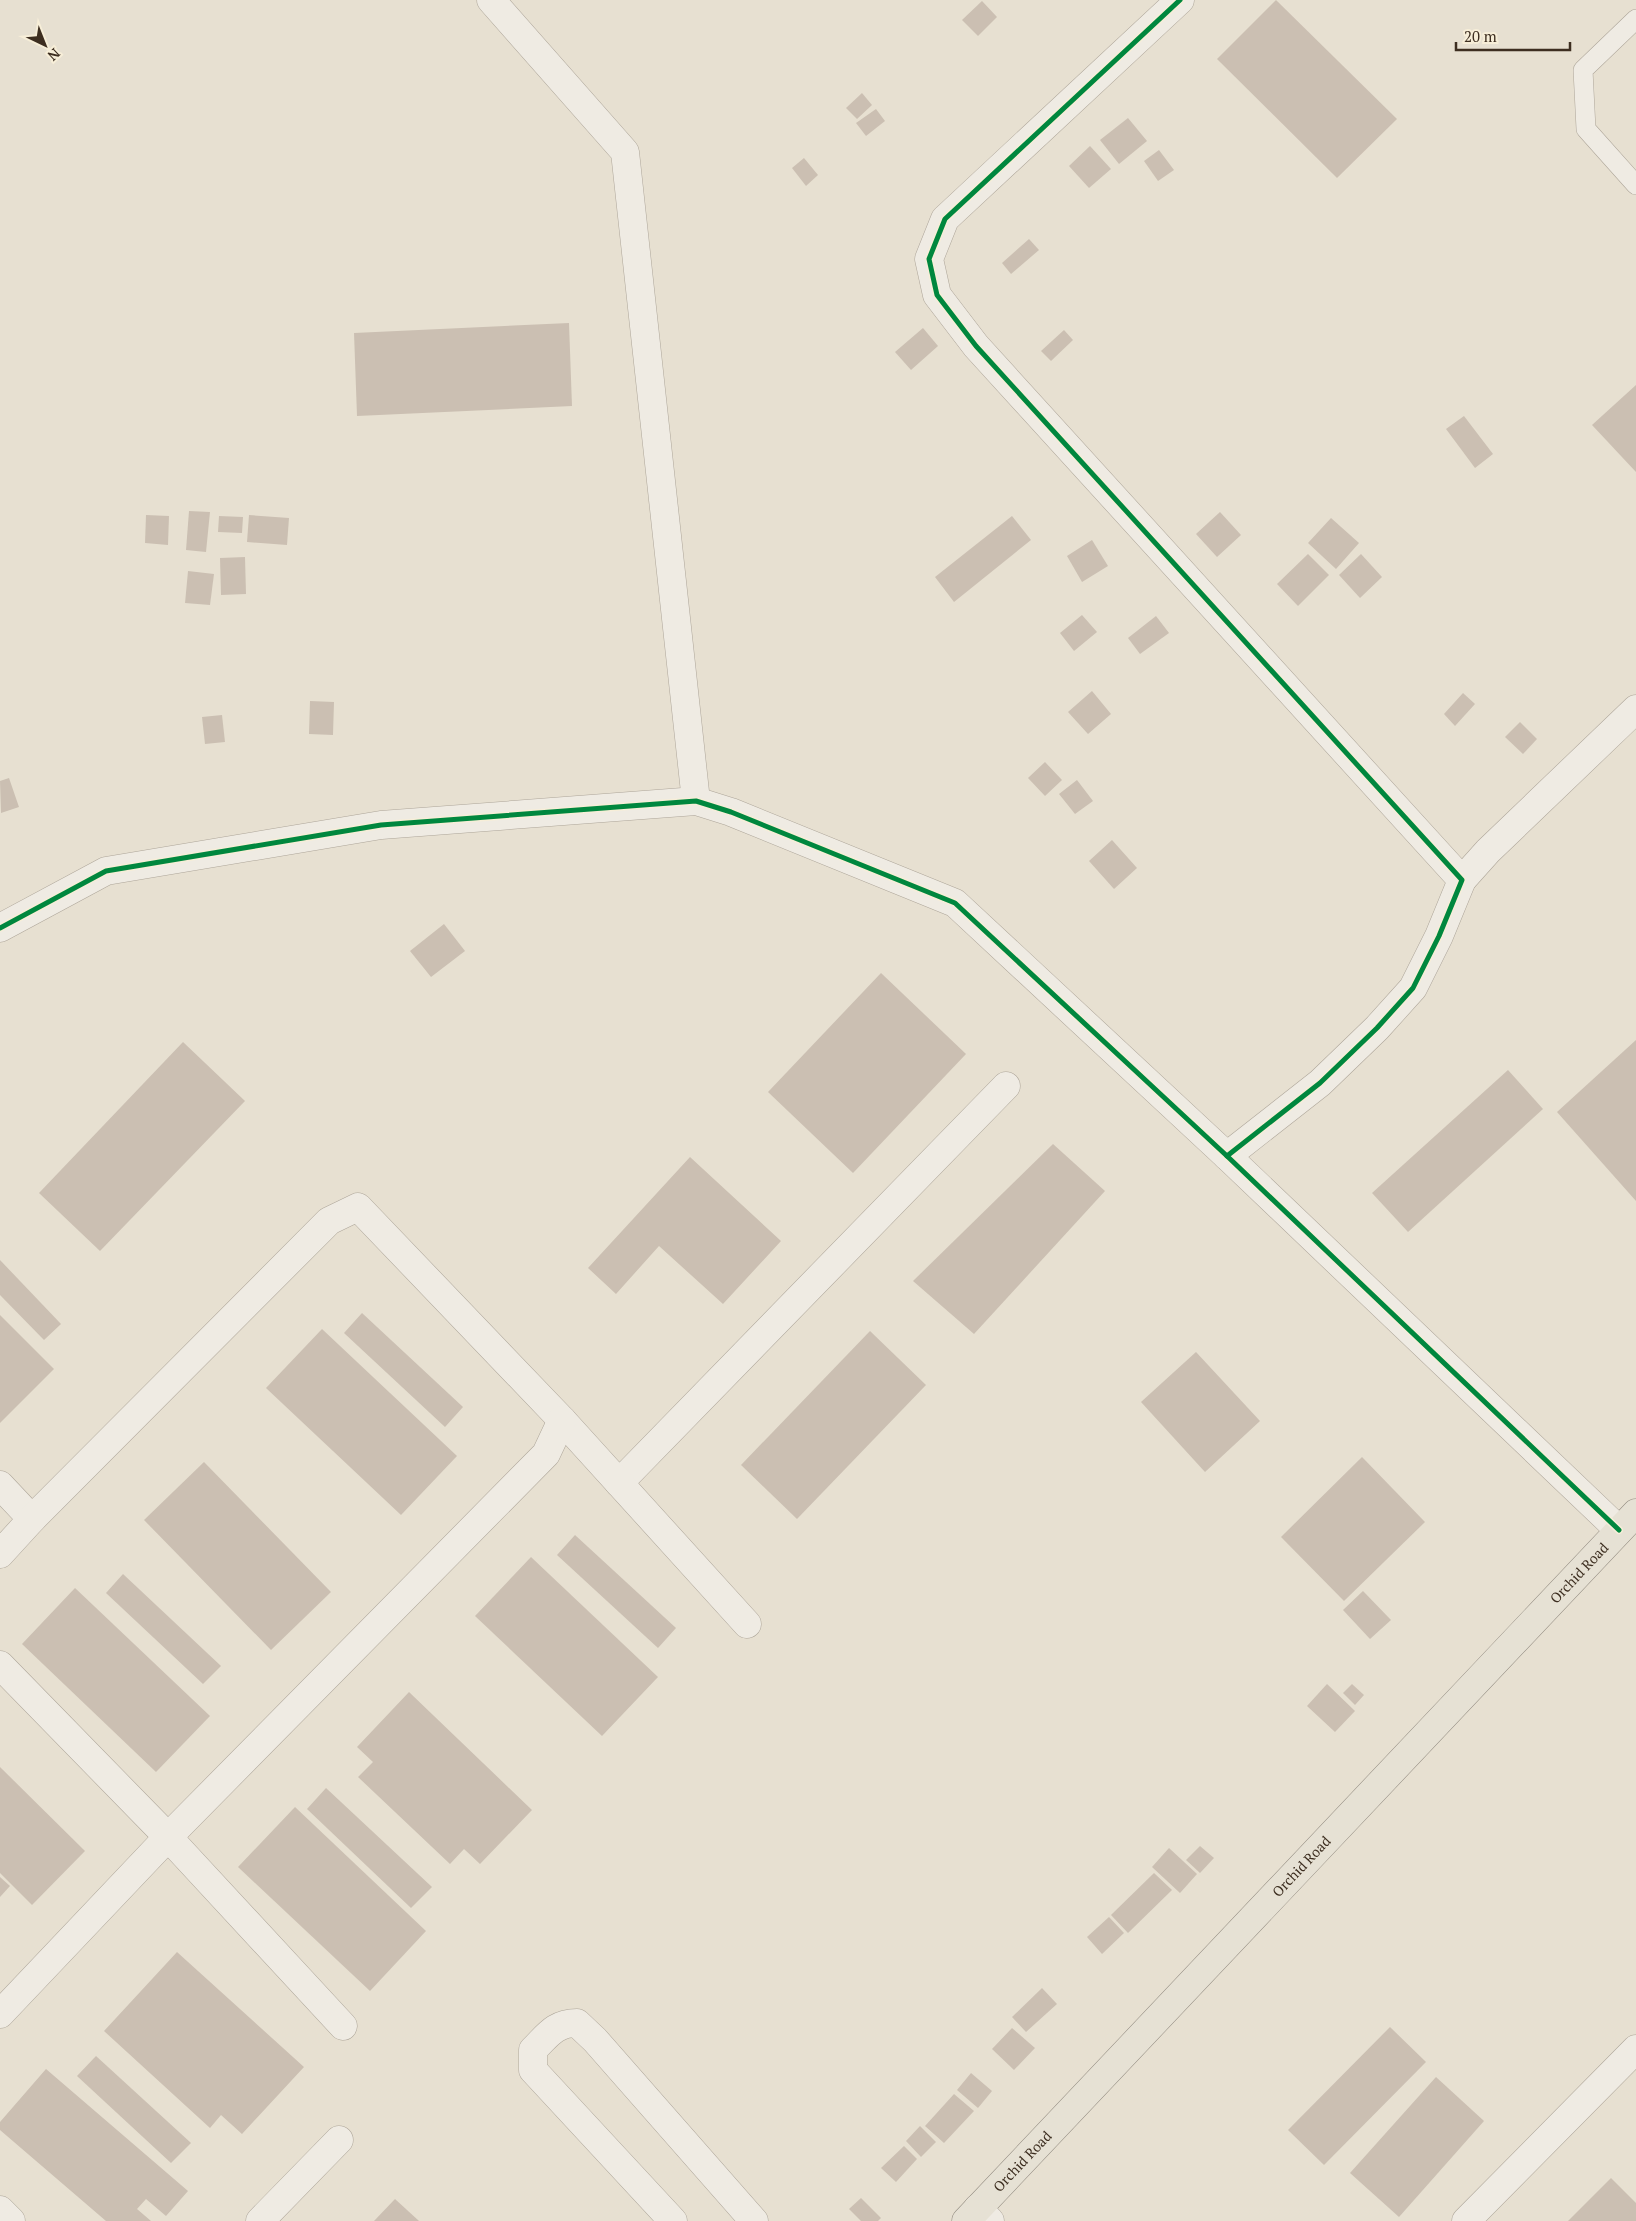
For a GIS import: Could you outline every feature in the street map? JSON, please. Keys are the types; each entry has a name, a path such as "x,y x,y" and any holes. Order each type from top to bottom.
{"main road":[{"name":"Orchid Road","path":"978,2217 1627,1522"}],"street":[{"path":"491,0 625,152 696,801"},
{"path":"1180,0 945,219 929,259 937,295 976,346 1462,880"},
{"path":"1227,1156 1320,1083 1377,1028 1413,988 1462,880 1488,851 1636,709"},
{"path":"0,928 106,871 380,825 696,801 731,812 955,903 1227,1156 1627,1522"},
{"path":"619,1483 1006,1086"},
{"path":"0,1554 32,1519 329,1221 358,1207 562,1420 748,1624"},
{"path":"0,2014 168,1837 546,1454 562,1420"},
{"path":"0,1485 32,1519"},
{"path":"0,1666 168,1837 343,2026"},
{"path":"673,2221 533,2070 533,2050 550,2032 564,2023 577,2023 595,2040 754,2221"},
{"path":"1466,2221 1636,2048"},
{"path":"260,2221 339,2140"},
{"path":"0,2210 11,2221"}],"lane":[{"path":"1636,19 1583,70 1586,129 1636,185"}],"building":[{"path":"1276,0 1397,119 1337,178 1217,59"},
{"path":"982,1 997,17 978,36 962,20"},
{"path":"862,93 872,105 857,119 846,108"},
{"path":"876,109 885,121 866,136 856,123"},
{"path":"1128,118 1147,141 1119,164 1100,140"},
{"path":"1090,146 1111,169 1089,188 1069,166"},
{"path":"1159,150 1174,170 1158,181 1144,161"},
{"path":"804,158 818,175 806,186 792,168"},
{"path":"1029,239 1039,250 1011,274 1002,263"},
{"path":"569,323 572,406 357,416 354,333"},
{"path":"923,328 938,346 911,370 895,352"},
{"path":"1064,330 1073,340 1051,361 1041,351"},
{"path":"1636,385 1636,472 1592,425"},
{"path":"1464,416 1493,454 1475,468 1446,429"},
{"path":"189,511 210,512 206,552 186,550"},
{"path":"1220,512 1241,535 1217,557 1196,534"},
{"path":"146,515 169,516 168,545 145,543"},
{"path":"249,515 289,518 287,545 247,542"},
{"path":"219,516 243,517 242,533 218,532"},
{"path":"1012,516 1031,540 954,602 935,577"},
{"path":"1331,518 1359,543 1336,569 1308,543"},
{"path":"1092,540 1108,566 1082,582 1067,556"},
{"path":"1308,554 1329,575 1298,606 1277,584"},
{"path":"1361,554 1382,577 1360,598 1339,575"},
{"path":"245,557 246,594 221,595 220,558"},
{"path":"188,571 214,574 210,605 185,603"},
{"path":"1082,615 1097,632 1074,651 1060,633"},
{"path":"1156,616 1169,633 1140,654 1128,638"},
{"path":"1092,691 1111,714 1088,734 1068,712"},
{"path":"1463,693 1475,704 1455,726 1444,714"},
{"path":"310,701 334,702 333,735 309,734"},
{"path":"222,715 225,742 205,744 202,717"},
{"path":"1520,722 1537,739 1523,754 1505,737"},
{"path":"1045,762 1062,780 1045,796 1028,778"},
{"path":"9,778 19,807 1,813 0,781"},
{"path":"1077,780 1093,801 1075,814 1059,794"},
{"path":"1112,840 1137,868 1114,889 1089,861"},
{"path":"444,924 465,951 431,977 410,951"},
{"path":"881,973 966,1054 853,1173 768,1092"},
{"path":"1636,1040 1636,1201 1557,1112"},
{"path":"183,1042 245,1101 100,1251 39,1193"},
{"path":"1508,1070 1543,1109 1408,1232 1372,1193"},
{"path":"1053,1144 1105,1191 974,1334 913,1281"},
{"path":"690,1157 781,1241 723,1304 659,1246 616,1294 588,1268"},
{"path":"0,1260 61,1324 44,1340 0,1295"},
{"path":"362,1313 463,1407 445,1427 344,1333"},
{"path":"0,1315 54,1369 0,1423"},
{"path":"322,1329 457,1456 401,1515 266,1388"},
{"path":"870,1331 926,1385 797,1519 741,1465"},
{"path":"1196,1352 1260,1421 1205,1472 1141,1402"},
{"path":"1362,1457 1425,1522 1344,1601 1281,1537"},
{"path":"204,1462 331,1592 271,1650 144,1520"},
{"path":"575,1535 676,1628 658,1648 557,1555"},
{"path":"531,1557 658,1677 602,1736 475,1616"},
{"path":"123,1574 221,1666 203,1684 106,1593"},
{"path":"75,1588 210,1716 156,1772 22,1644"},
{"path":"1363,1591 1391,1620 1370,1639 1343,1610"},
{"path":"1327,1684 1355,1711 1335,1732 1307,1706"},
{"path":"1352,1684 1364,1695 1355,1705 1343,1693"},
{"path":"409,1692 532,1810 480,1864 464,1849 450,1864 358,1777 373,1762 357,1747"},
{"path":"0,1767 85,1851 32,1905 0,1873"},
{"path":"326,1788 432,1887 411,1908 307,1809"},
{"path":"295,1807 426,1931 370,1991 238,1867"},
{"path":"1200,1846 1214,1858 1200,1873 1186,1860"},
{"path":"1169,1848 1197,1874 1180,1893 1152,1867"},
{"path":"1154,1873 1172,1890 1128,1933 1111,1915"},
{"path":"0,1877 10,1886 0,1897"},
{"path":"1109,1917 1124,1933 1102,1954 1087,1937"},
{"path":"177,1952 304,2067 242,2134 221,2115 210,2128 104,2031"},
{"path":"1042,1988 1057,2004 1026,2032 1012,2017"},
{"path":"1390,2027 1426,2062 1324,2165 1288,2130"},
{"path":"1012,2028 1035,2048 1014,2070 992,2049"},
{"path":"96,2056 191,2143 171,2163 77,2076"},
{"path":"46,2069 188,2191 166,2216 146,2199 137,2209 151,2221 106,2221 0,2130 0,2122"},
{"path":"971,2073 992,2091 978,2108 957,2090"},
{"path":"1436,2077 1484,2121 1399,2217 1350,2173"},
{"path":"954,2094 974,2111 944,2143 925,2126"},
{"path":"920,2126 936,2142 921,2157 906,2141"},
{"path":"904,2146 917,2159 896,2182 881,2168"},
{"path":"1611,2178 1636,2203 1636,2221 1568,2221"},
{"path":"861,2198 881,2218 878,2221 861,2221 849,2209"},
{"path":"395,2199 419,2221 374,2221"}],"cycle path":[{"path":"1180,0 945,219 929,259 937,295 976,346 1462,880 1439,936 1413,988 1377,1028 1320,1083 1227,1156"},
{"path":"0,928 106,871 381,825 696,801 731,812 955,903 1227,1156 1619,1530"}]}
